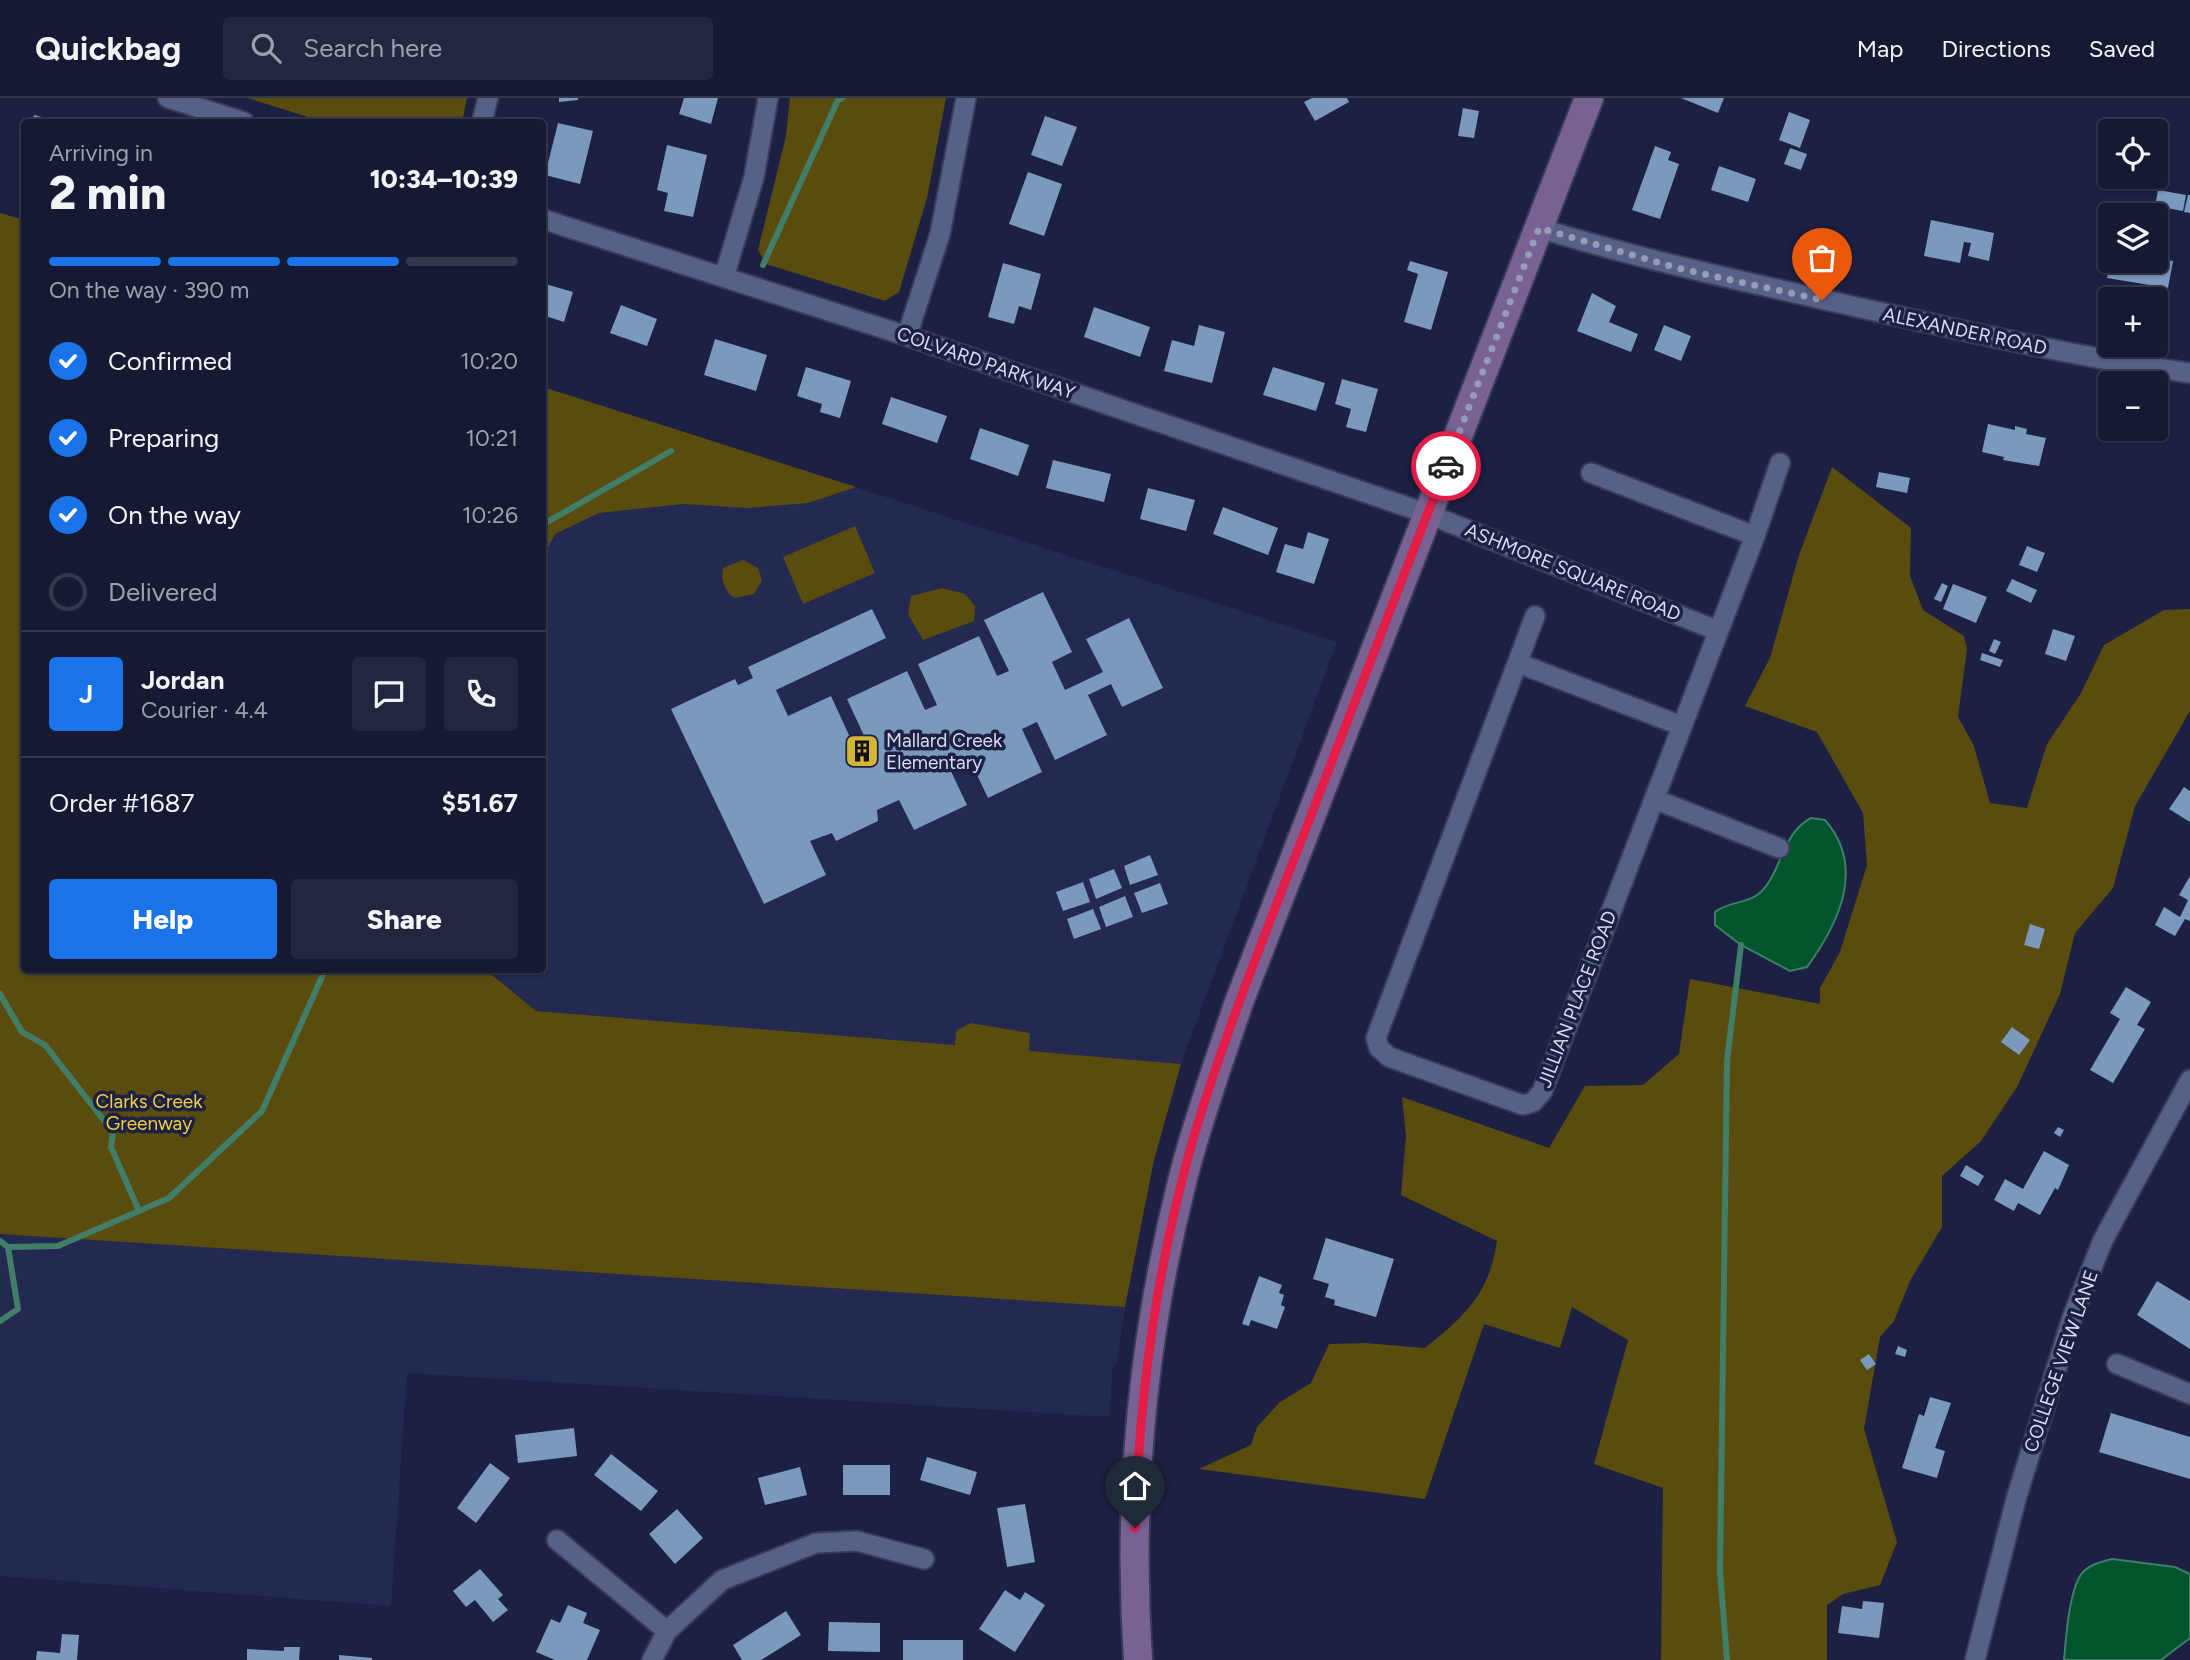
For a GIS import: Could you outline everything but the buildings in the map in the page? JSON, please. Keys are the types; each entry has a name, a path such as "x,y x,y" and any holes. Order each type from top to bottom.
{"main road":[{"path":"1138,1660 1135,1528 1142,1404 1160,1281 1184,1173 1239,1002 1589,98"}],"street":[{"path":"483,119 488,98"},
{"path":"724,277 754,177 768,98"},
{"path":"907,336 940,234 966,98"},
{"path":"177,99 235,119"},
{"name":"COLVARD PARK WAY","path":"546,220 907,336 1428,514"},
{"name":"ALEXANDER ROAD","path":"1539,228 1629,255 1759,286 2063,352 2190,373"},
{"name":"JILLIAN PLACE ROAD","path":"1535,616 1377,1028 1376,1038 1384,1053 1513,1104 1523,1105 1538,1098 1755,536 1780,463"},
{"path":"1591,473 1755,536"},
{"name":"ASHMORE SQUARE ROAD","path":"1428,514 1718,631"},
{"path":"1517,663 1682,726"},
{"path":"1654,799 1779,848"},
{"name":"COLLEGE VIEW LANE","path":"1975,1660 2016,1499 2073,1318 2103,1240 2190,1080"},
{"path":"2118,1364 2190,1394"},
{"path":"557,1540 667,1631"},
{"path":"652,1660 667,1631 722,1580 816,1543 857,1541 924,1559"}],"shaded area":[{"path":"546,388 1337,642 1181,1064 134,978 129,973 546,973"},
{"path":"1811,818 1825,820 1837,838 1844,857 1846,876 1838,914 1819,950 1807,967 1790,971 1741,945 1715,925 1715,912 1761,892 1774,874 1794,833"},
{"path":"0,1234 1125,1307 1117,1365 1113,1366 1109,1417 407,1373 391,1606 0,1576"},
{"path":"2112,1559 2175,1567 2190,1574 2190,1638 2161,1660 2064,1660 2069,1615 2078,1581 2089,1567"}],"green space":[{"path":"248,98 467,98 463,119 314,119"},
{"path":"790,98 946,98 927,198 899,292 885,301 766,264 758,250 786,136"},
{"name":"Clarks Creek Greenway","path":"0,213 21,219 21,973 492,973 536,1011 955,1045 956,1031 970,1023 1030,1033 1029,1051 1181,1064 1154,1160 1125,1307 0,1234"},
{"path":"546,388 856,487 808,503 748,508 683,504 599,513 555,534 546,551"},
{"path":"1832,467 1911,528 1910,576 1923,610 1964,636 1967,649 1958,717 1974,746 1990,803 2027,808 2047,744 2081,693 2104,645 2164,610 2190,609 2190,711 2135,806 2113,888 2075,933 2060,994 2017,1087 1981,1141 1942,1176 1942,1227 1910,1281 1894,1321 1880,1337 1864,1429 1897,1542 1880,1585 1843,1594 1827,1605 1827,1660 1661,1660 1663,1488 1594,1464 1628,1340 1572,1307 1560,1348 1484,1324 1425,1499 1199,1469 1251,1445 1257,1427 1280,1402 1311,1383 1329,1344 1365,1343 1425,1348 1464,1314 1482,1289 1497,1241 1401,1195 1406,1136 1402,1097 1549,1148 1585,1086 1643,1085 1679,1054 1690,979 1820,1004 1820,988 1840,952 1867,865 1863,813 1817,732 1745,706 1770,658 1799,555"},
{"path":"855,526 875,573 803,604 783,557"},
{"path":"743,560 758,568 762,581 754,594 735,598 724,585 723,568"},
{"path":"942,588 965,594 975,606 974,621 923,640 908,614 911,596"}],"waterway":[{"path":"763,265 838,100 842,98"},
{"path":"546,523 671,451"},
{"path":"1727,1660 1720,1571 1727,1061 1741,945"},
{"path":"8,1247 58,1246 169,1198 262,1111 324,973"},
{"path":"0,994 22,1032 45,1045 113,1132 111,1147 139,1211"},
{"path":"0,1241 8,1247 18,1309 0,1321"}],"way so far":[{"path":"1446,466 1539,228 1677,268 1822,300"}],"place":[{"name":"Mallard Creek Elementary","path":"862,751"}],"route":[{"path":"1135,1528 1143,1393 1150,1335 1184,1173 1195,1135 1239,1002 1446,466"}]}
